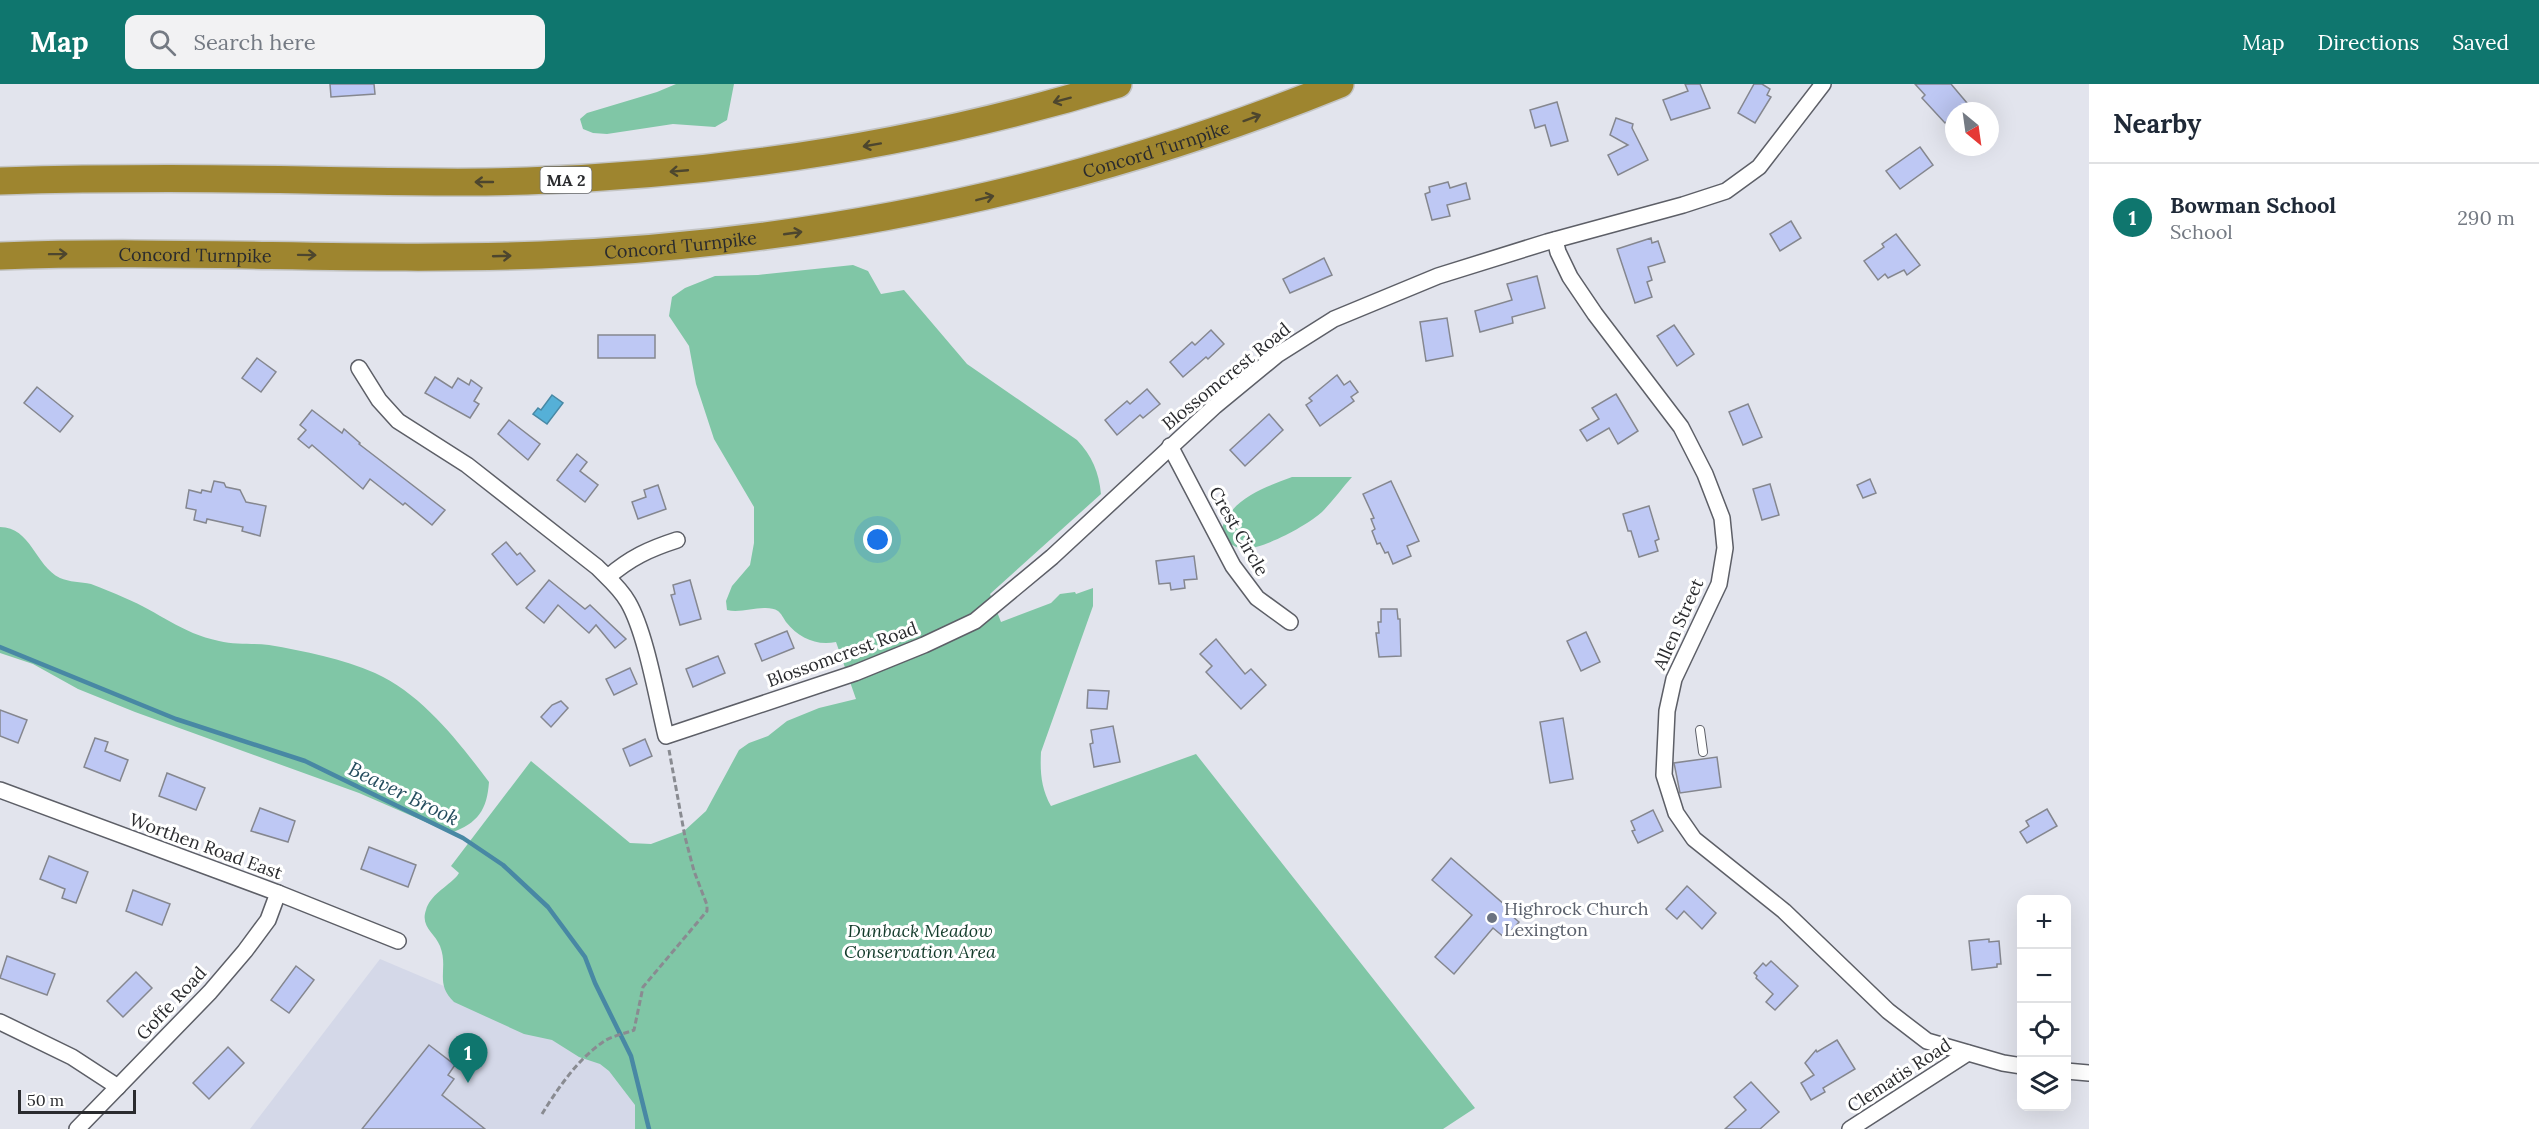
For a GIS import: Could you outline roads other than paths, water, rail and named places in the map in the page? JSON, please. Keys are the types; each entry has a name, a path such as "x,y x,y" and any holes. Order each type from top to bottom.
{"highway":[{"name":"MA 2","path":"2,181 189,178 514,182 694,170 895,141 1008,115 1118,84"},
{"name":"Concord Turnpike","path":"0,256 133,253 384,257 508,256 655,248 770,236 924,211 1055,180 1185,141 1340,84"}],"street":[{"name":"Blossomcrest Road","path":"608,577 628,603 641,636 666,736 855,673 975,621 1052,557 1215,406 1277,355 1334,319 1438,276 1726,191 1759,167 1823,84"},
{"name":"Allen Street","path":"1555,240 1558,252 1576,286 1681,427 1705,474 1722,518 1725,548 1719,584 1674,679 1667,711 1664,775 1676,813 1694,839 1784,911 1887,1011 1927,1041 2003,1064 2017,1065"},
{"path":"359,368 379,400 398,421 467,465 608,577 626,561 677,540"},
{"name":"Crest Circle","path":"1170,446 1233,566 1257,598 1290,622"},
{"name":"Worthen Road East","path":"0,790 278,893 398,941"},
{"name":"Goffe Road","path":"77,1129 210,992 245,951 268,920 278,893"},
{"path":"0,1022 72,1057 118,1087"},
{"name":"Clematis Road","path":"1850,1129 1968,1053"},
{"path":"2071,1071 2089,1073"}],"lane":[{"path":"1700,730 1703,752"}],"water":[{"path":"552,395 563,403 547,424 533,414 538,408 541,410"}],"waterway":[{"name":"Beaver Brook","path":"0,647 176,719 305,761 463,838 503,865 548,907 585,957 595,983 631,1056 649,1129"}],"place":[{"name":"Highrock Church Lexington","path":"1492,918"},
{"name":"Bowman School","path":"468,1083"}],"park label":[{"name":"Dunback Meadow Conservation Area","path":"920,940"}]}
